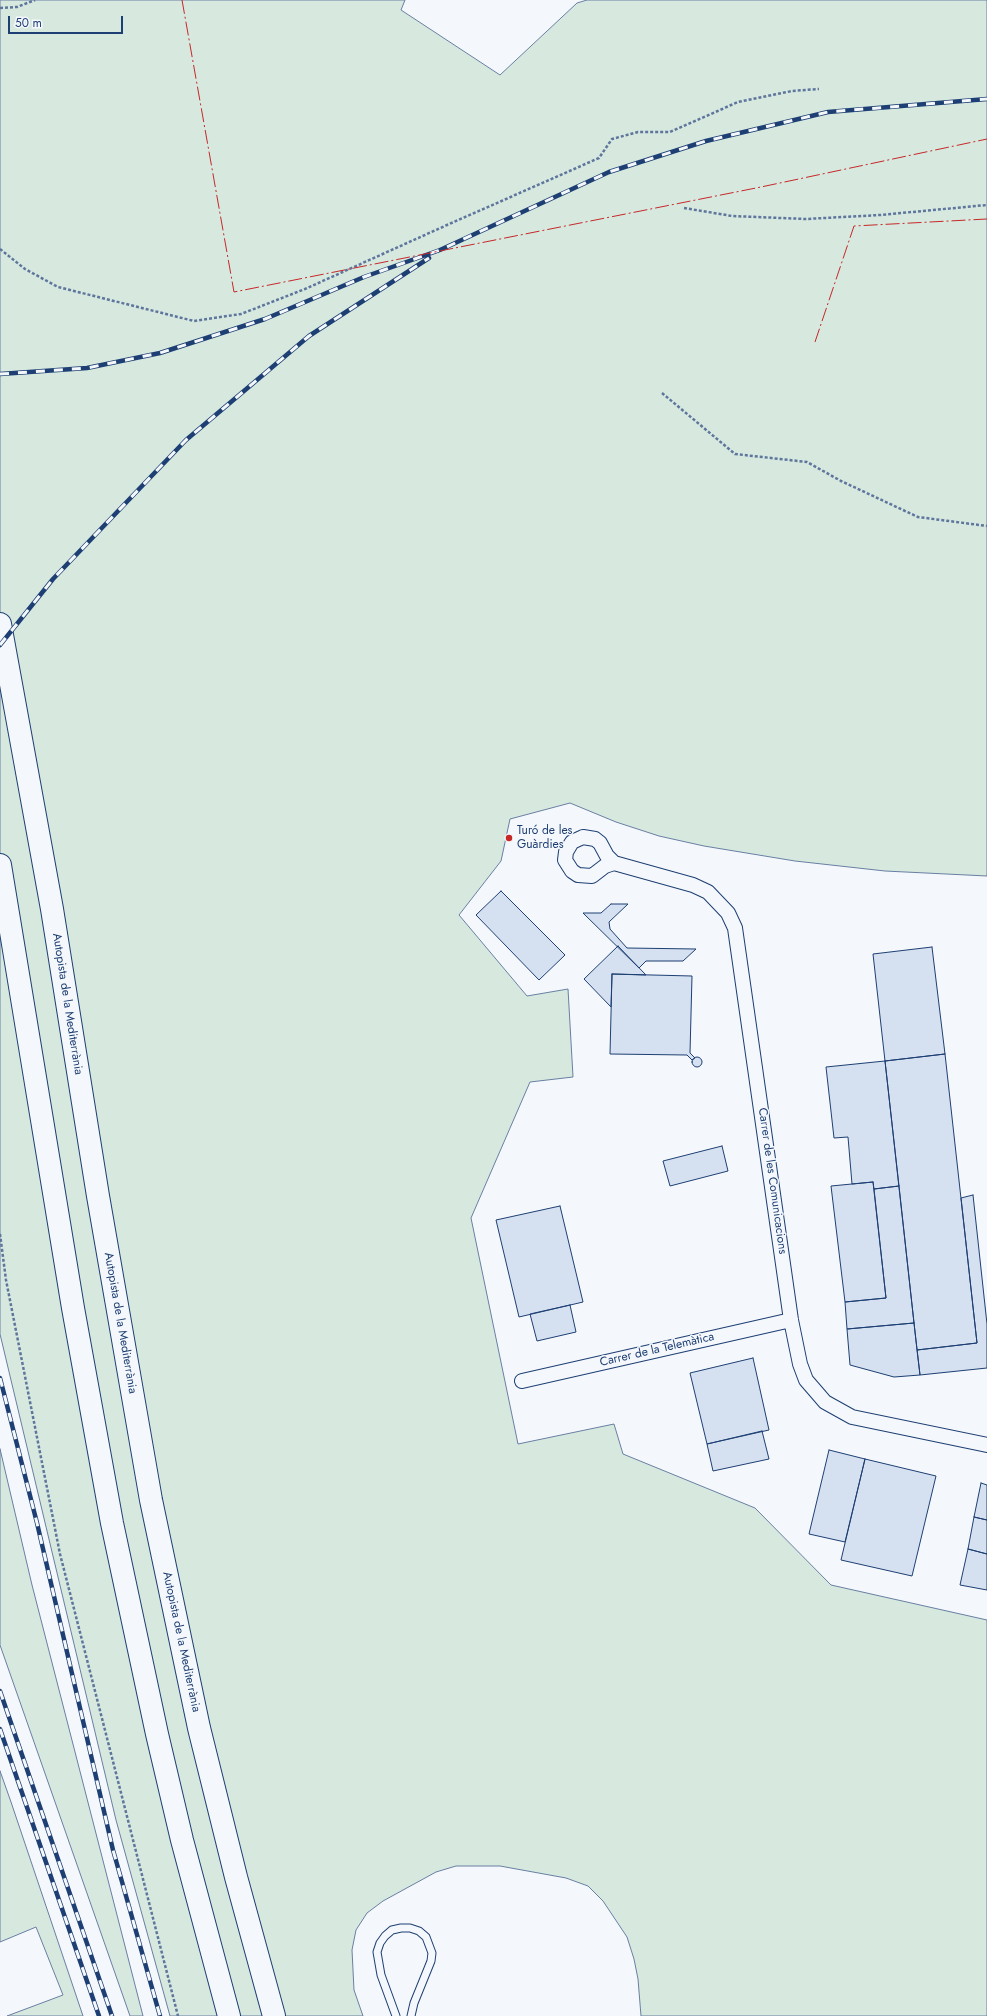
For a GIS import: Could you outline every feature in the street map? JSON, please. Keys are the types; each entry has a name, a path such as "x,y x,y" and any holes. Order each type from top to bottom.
{"highway":[{"name":"Autopista de la Mediterrània","path":"0,624 52,909 106,1242 151,1500 199,1728 236,1877 274,2016"},
{"path":"0,865 73,1308 132,1621 182,1840 229,2016"}],"street":[{"name":"Carrer de les Comunicacions","path":"614,863 693,885 708,892 728,913 735,928 792,1320 800,1364 806,1380 815,1392 838,1410 865,1421 987,1445"},
{"name":"Carrer de la Telemàtica","path":"522,1381 792,1320"}],"lane":[{"path":"396,2016 381,1975 377,1952 385,1936 392,1930 410,1928 426,1937 432,1953 431,1961 414,2003 411,2016"}],"path":[{"path":"1,9 17,7 35,0"},
{"path":"0,249 26,269 58,287 194,321 241,314 305,289 599,158 612,139 638,132 670,132 738,102 792,91 819,89"},
{"path":"684,208 732,216 806,219 880,215 987,205"},
{"path":"662,393 735,454 807,462 841,482 918,517 987,526"},
{"path":"0,1234 6,1280 60,1554 178,2016"}],"shaded area":[{"path":"0,0 405,0 401,10 500,75 577,3 587,0 987,0 987,876 885,871 795,861 704,846 659,836 616,822 570,803 510,819 501,861 459,915 527,996 568,989 573,1077 530,1082 471,1218 518,1444 614,1424 623,1454 755,1508 831,1585 987,1620 987,2016 641,2016 638,1979 627,1937 603,1901 588,1886 566,1878 500,1866 456,1866 436,1872 383,1901 367,1913 356,1930 352,1950 354,1990 363,2016 170,2016 116,1820 0,1334"},
{"path":"0,1449 32,1585 143,2016 130,2016 0,1645"},
{"path":"0,1771 83,2016 7,2016 63,1995 36,1927 0,1942"}],"building":[{"path":"501,891 565,955 539,980 476,915"},
{"path":"611,904 628,904 609,922 610,929 627,948 696,949 683,961 646,961 639,968 583,913 601,913"},
{"path":"618,946 646,975 612,974 611,1007 584,979"},
{"path":"932,947 945,1054 885,1061 873,954"},
{"path":"612,974 692,976 690,1053 695,1058 692,1060 687,1055 610,1054"},
{"path":"945,1054 977,1343 917,1350 885,1061"},
{"path":"695,1057 699,1057 701,1058 701,1066 695,1067 692,1064 692,1060"},
{"path":"885,1061 899,1186 874,1189 873,1182 852,1184 848,1137 834,1138 826,1067"},
{"path":"722,1146 728,1171 670,1186 663,1161"},
{"path":"873,1182 886,1298 845,1302 831,1186"},
{"path":"899,1186 914,1323 847,1329 845,1302 886,1298 874,1189"},
{"path":"973,1195 987,1324 987,1368 920,1375 917,1350 977,1343 961,1198"},
{"path":"560,1206 583,1302 519,1317 496,1220"},
{"path":"570,1305 576,1332 537,1341 530,1314"},
{"path":"914,1323 920,1375 894,1377 850,1365 847,1329"},
{"path":"753,1358 769,1430 707,1444 690,1373"},
{"path":"762,1431 769,1459 713,1471 707,1444"},
{"path":"829,1450 865,1459 845,1542 809,1534"},
{"path":"865,1459 936,1476 912,1576 841,1560"},
{"path":"981,1483 987,1485 987,1520 974,1517"},
{"path":"974,1517 987,1520 987,1554 968,1549"},
{"path":"968,1549 987,1554 987,1590 960,1585"}],"railway":[{"path":"0,374 87,368 160,353 265,319 364,277 440,250 609,172 706,141 828,112 987,99"},
{"path":"0,645 53,579 186,440 309,336 429,258"},
{"path":"0,1378 37,1523 113,1850 160,2016"},
{"path":"0,1691 112,2016"},
{"path":"0,1729 99,2016"}],"power":[{"path":"182,0 234,292 761,187 987,139"},
{"path":"815,342 854,226 987,219"}],"place":[{"name":"Turó de les Guàrdies","path":"509,838"}]}
